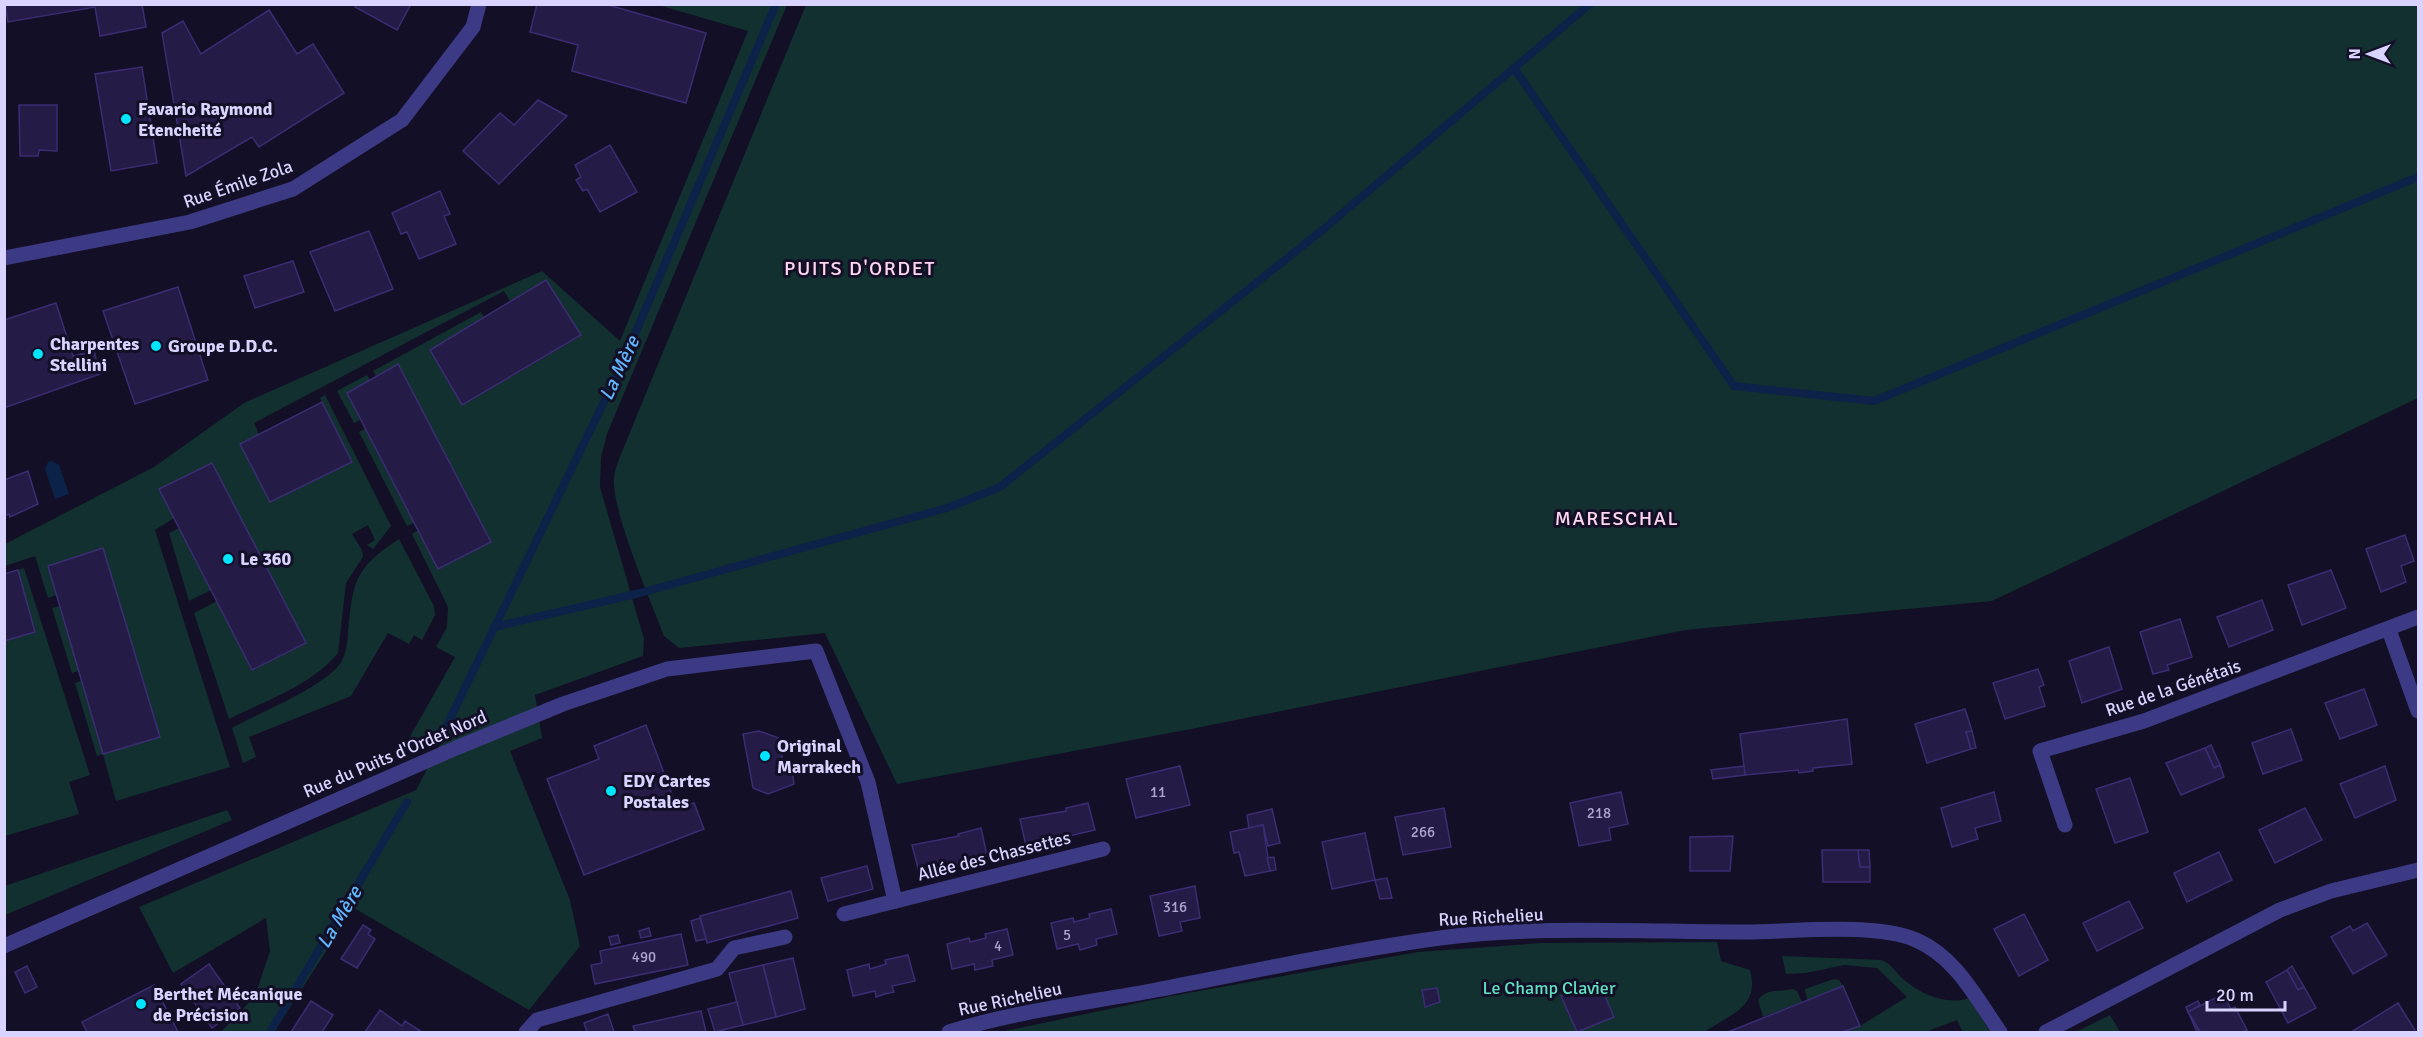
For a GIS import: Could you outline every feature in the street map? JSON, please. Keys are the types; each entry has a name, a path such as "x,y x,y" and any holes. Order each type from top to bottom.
{"street":[{"name":"Rue Émile Zola","path":"4,258 190,222 293,189 402,120 473,27 478,4"},
{"name":"Rue de la Génétais","path":"2065,825 2040,751 2144,721 2389,630 2418,617"},
{"path":"2389,630 2418,711"},
{"name":"Rue du Puits d'Ordet Nord","path":"4,946 456,748 563,704 667,669 816,651 868,782 895,901"},
{"name":"Allée des Chassettes","path":"844,914 1103,849"},
{"path":"2046,1032 2280,910 2331,891 2418,870"},
{"name":"Rue Richelieu","path":"949,1032 1065,1007 1441,938 1567,932 1804,931 1893,934 1914,939 1938,951 1958,971 2000,1032"},
{"path":"526,1032 537,1020 717,969 734,948 785,937"}],"green space":[{"path":"658,5 787,5 607,434 601,457 600,487 644,639 643,656 535,695 542,738 510,751 570,900 580,946 529,1010 354,908 274,1032 221,1032 255,996 270,951 266,918 173,973 139,907 416,790 447,731 403,749 455,657 436,647 447,627 448,607 412,534 418,530 439,569 491,542 398,364 376,376 373,371 481,312 484,317 430,350 463,405 581,336 546,280 510,301 504,291 254,423 259,434 240,444 271,502 352,462 320,398 325,395 391,526 373,549 367,545 375,540 368,525 352,534 362,550 363,557 346,583 338,653 302,683 229,719 194,613 217,601 306,643 212,463 159,489 174,518 155,530 230,767 116,801 103,754 97,756 75,683 81,681 103,753 160,736 103,549 48,566 56,595 48,598 35,556 5,566 5,544 154,467 244,403 542,271 620,341 748,31"},
{"path":"806,5 2418,5 2418,398 1992,601 1685,630 1191,729 897,784 825,633 679,648 664,636 625,533 615,492 616,467"},
{"path":"367,375 370,380 347,393 360,420 354,423 337,391"},
{"path":"365,429 414,523 407,526 359,432"},
{"path":"179,528 211,590 189,601 169,533"},
{"path":"399,539 434,606 435,615 422,640 414,635 409,644 388,633 351,696 249,737 256,757 243,763 232,728 289,700 330,674 339,665 346,650 354,589 358,579 372,559"},
{"path":"24,568 90,775 69,782 79,814 5,836 5,641 35,631 18,570"},
{"path":"59,606 79,671 72,673 52,608"},
{"path":"227,810 232,820 5,915 5,886"},
{"name":"Le Champ Clavier","path":"1717,942 1721,961 1750,970 1751,993 1741,1008 1704,1032 1000,1032 1171,996 1418,952 1542,943"},
{"path":"1782,956 1881,960 1903,979 1926,994 1952,1001 1969,998 1990,1032 1963,1032 1957,1020 1925,1032 1842,1032 1860,1026 1907,997 1877,968 1844,965 1806,973 1786,974"},
{"path":"1834,979 1839,980 1843,986 1807,1000 1805,989"},
{"path":"1792,989 1797,991 1802,1002 1763,1017 1758,1000 1762,996 1769,992"},
{"path":"2110,1015 2120,1032 2076,1032"}],"water":[{"path":"52,461 59,465 69,494 55,499 45,469 48,462"}],"building":[{"path":"5,4 142,4 146,27 100,36 95,7 8,22"},
{"path":"356,4 411,4 397,30 355,7"},
{"path":"537,4 605,4 706,33 686,103 572,71 578,45 530,32"},
{"path":"269,10 297,54 313,44 344,93 259,147 252,137 186,176 162,33 183,21 201,54"},
{"name":"Favario Raymond Etencheité","path":"142,67 157,163 111,171 95,74"},
{"path":"538,100 567,116 499,184 463,151 500,113 514,125"},
{"path":"19,105 57,105 57,151 39,150 38,156 20,156"},
{"path":"610,145 637,192 600,212 587,189 583,191 576,180 581,177 575,165"},
{"path":"440,191 450,214 444,216 456,244 419,259 407,232 401,234 392,213"},
{"path":"369,231 393,289 335,311 310,252"},
{"path":"293,261 304,292 255,308 244,276"},
{"path":"546,280 581,335 462,405 430,350"},
{"name":"Groupe D.D.C.","path":"178,287 208,380 135,404 103,311"},
{"name":"Charpentes Stellini","path":"56,303 73,356 94,351 100,374 4,408 4,320"},
{"path":"398,364 491,542 438,569 347,393"},
{"path":"322,402 352,462 270,502 240,444"},
{"name":"Le 360","path":"212,463 306,643 252,670 159,489"},
{"path":"28,471 38,504 10,517 9,514 4,516 4,480"},
{"path":"2405,535 2414,561 2401,566 2406,582 2381,592 2366,549"},
{"path":"103,548 160,737 103,754 48,566"},
{"path":"18,570 35,632 4,641 4,574"},
{"path":"2331,570 2346,608 2302,625 2288,585"},
{"path":"2262,600 2273,630 2229,647 2217,617"},
{"path":"2180,619 2192,657 2167,665 2169,670 2153,674 2140,632"},
{"path":"2109,647 2122,689 2082,703 2069,661"},
{"path":"2038,669 2044,685 2039,687 2045,706 2005,719 1993,683"},
{"path":"2364,689 2377,725 2340,739 2325,703"},
{"path":"1965,709 1972,731 1966,732 1971,749 1927,763 1915,724"},
{"path":"1847,719 1852,764 1813,768 1813,771 1799,773 1798,770 1745,775 1740,734"},
{"name":"EDY Cartes Postales","path":"646,725 677,808 694,803 704,829 584,875 547,779 599,759 594,746"},
{"path":"2291,729 2302,760 2263,774 2252,743"},
{"path":"759,731 779,738 783,763 791,762 794,784 768,794 753,788 743,734"},
{"path":"1972,731 1976,748 1971,749 1966,732"},
{"path":"2211,745 2220,765 2214,768 2205,748"},
{"path":"2205,748 2214,768 2220,765 2224,777 2181,795 2166,763"},
{"path":"1180,766 1190,805 1136,818 1126,779"},
{"path":"1744,766 1745,775 1713,779 1711,770"},
{"path":"2385,766 2396,800 2355,818 2340,784"},
{"path":"2130,778 2148,832 2115,843 2096,789"},
{"path":"1621,792 1628,824 1609,828 1611,840 1579,846 1570,803"},
{"path":"1994,792 2001,821 1975,828 1978,839 1952,847 1941,808"},
{"path":"1088,803 1095,830 1026,846 1020,819 1066,811 1066,808"},
{"path":"1444,808 1451,847 1403,855 1395,817"},
{"path":"2305,808 2322,840 2275,863 2259,830"},
{"path":"1272,809 1280,843 1268,846 1263,825 1249,828 1247,815"},
{"path":"1263,825 1270,871 1245,876 1239,852 1234,853 1230,832"},
{"path":"981,828 987,856 919,872 912,845 959,836 958,834"},
{"path":"1365,833 1375,880 1332,889 1322,842"},
{"path":"1733,836 1730,871 1690,871 1690,837"},
{"path":"1822,850 1858,850 1860,867 1870,867 1870,882 1823,882"},
{"path":"1858,850 1869,850 1870,867 1860,867"},
{"path":"2219,852 2232,880 2187,902 2174,873"},
{"path":"1274,857 1276,870 1270,871 1267,858"},
{"path":"867,866 873,889 828,901 821,878"},
{"path":"1387,878 1392,898 1380,899 1375,880"},
{"path":"1195,886 1200,918 1180,922 1182,931 1159,936 1150,896"},
{"path":"791,891 798,918 707,943 700,916"},
{"path":"2129,901 2143,928 2097,951 2083,923"},
{"path":"1111,909 1117,934 1096,939 1097,945 1080,950 1078,944 1057,949 1051,923 1073,918 1074,922 1090,918 1089,914"},
{"path":"2024,914 2048,960 2019,976 1994,929"},
{"path":"700,918 706,939 696,941 691,921"},
{"path":"2367,923 2387,955 2353,974 2331,937 2350,926 2353,931"},
{"path":"363,925 371,930 368,934 375,939 357,968 341,959"},
{"path":"649,928 651,936 641,938 639,931"},
{"path":"1007,929 1013,955 992,960 993,966 975,970 974,964 952,969 947,944 969,938 970,942 986,938 985,934"},
{"path":"681,934 688,965 595,984 591,965 602,963 600,951"},
{"path":"618,935 620,943 611,945 609,937"},
{"path":"908,955 915,981 892,986 894,992 876,997 875,991 853,996 847,970 869,964 870,969 886,964 885,960"},
{"path":"793,958 805,1009 776,1017 763,965"},
{"path":"209,964 240,1008 212,1028 181,984"},
{"path":"763,965 776,1017 743,1025 729,973"},
{"path":"27,966 37,987 25,993 15,972"},
{"path":"2292,966 2304,987 2298,990 2287,970"},
{"path":"2287,970 2298,990 2304,987 2316,1008 2288,1023 2266,982"},
{"path":"1598,980 1614,1017 1577,1032 1561,996"},
{"name":"Berthet Mécanique de Précision","path":"154,985 178,1032 87,1032 82,1022"},
{"path":"1843,986 1860,1026 1842,1032 1728,1032"},
{"path":"1437,988 1440,1002 1425,1007 1422,990"},
{"path":"2223,994 2231,1009 2235,1007 2247,1030 2200,1032 2188,1012"},
{"path":"311,1001 333,1015 322,1032 291,1032"},
{"path":"2198,1001 2200,1005 2188,1012 2186,1007"},
{"path":"737,1002 743,1025 715,1032 708,1009"},
{"path":"2398,1003 2416,1032 2353,1031"},
{"path":"380,1010 402,1026 405,1021 422,1032 365,1032"},
{"path":"701,1011 706,1032 635,1032 633,1026"},
{"path":"2189,1013 2200,1032 2197,1032"},
{"path":"608,1014 614,1032 587,1032 584,1023"}],"waterway":[{"name":"La Mère","path":"447,725 620,369 776,4"},
{"path":"494,627 640,593 947,508 1000,487 1320,232 1590,4"},
{"path":"1514,68 1734,386 1874,401 2418,177"},
{"name":"La Mère","path":"270,1032 407,802"}],"place":[{"name":"Favario Raymond Etencheité","path":"126,119"},
{"name":"Groupe D.D.C.","path":"156,346"},
{"name":"Charpentes Stellini","path":"38,354"},
{"name":"Le 360","path":"228,559"},
{"name":"Original Marrakech","path":"765,756"},
{"name":"EDY Cartes Postales","path":"611,791"},
{"name":"Berthet Mécanique de Précision","path":"141,1004"}],"district":[{"name":"PUITS D'ORDET","path":"860,268"},
{"name":"MARESCHAL","path":"1617,518"}]}
